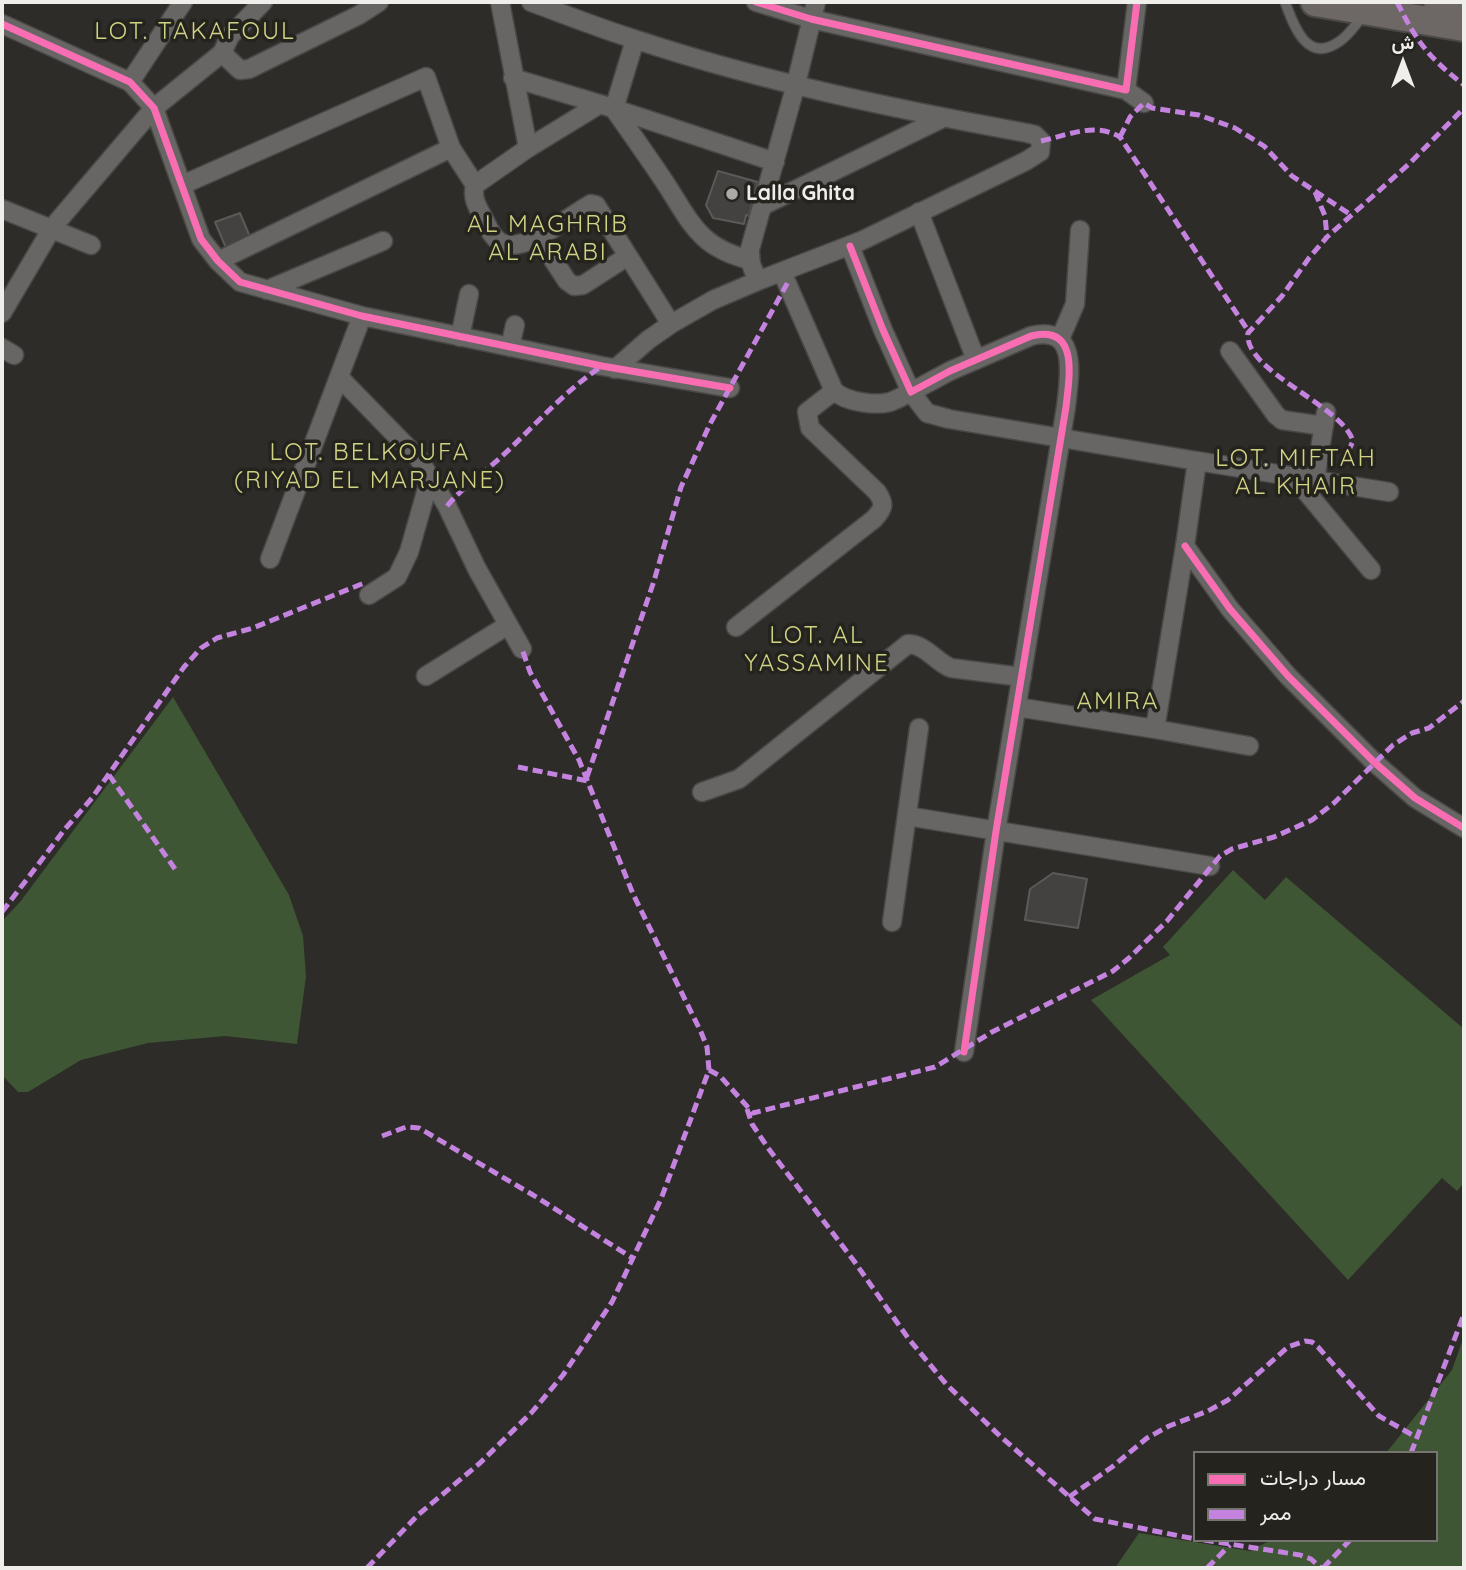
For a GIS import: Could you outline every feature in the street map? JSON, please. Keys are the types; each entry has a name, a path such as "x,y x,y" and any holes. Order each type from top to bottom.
{"main road":[{"path":"1314,2 1464,27"},
{"path":"1438,2 1464,6"}],"street":[{"path":"130,82 183,2"},
{"path":"2,313 52,228 155,108 222,52 230,36 264,2"},
{"path":"222,52 240,71 249,69 359,15 379,2"},
{"path":"500,2 528,148"},
{"path":"531,2 635,40 709,62 902,110 1027,133 1039,138 1042,147 1035,157 850,246 760,279 671,324 615,369"},
{"path":"756,2 813,11 1126,90 1144,103"},
{"path":"1126,90 1137,2"},
{"path":"760,279 753,272 750,260 754,234 796,84 813,11"},
{"path":"2,24 130,82 155,108 201,239 218,261 240,282 362,316 615,369 730,388"},
{"path":"475,186 528,148 607,106 635,40"},
{"path":"182,185 426,77 451,148 475,186 474,198 492,235 498,241 512,246 538,237 592,204 596,205 671,324"},
{"path":"513,78 775,162"},
{"path":"607,106 664,182 689,224 702,237 731,256 750,260"},
{"path":"762,206 943,118"},
{"path":"218,261 451,148"},
{"path":"2,209 91,245"},
{"path":"919,212 976,359"},
{"path":"1060,339 1075,304 1080,230"},
{"path":"538,237 567,282 574,286 583,285 628,256"},
{"path":"267,290 383,241"},
{"path":"850,246 911,392 927,413 949,419 1389,492"},
{"path":"782,272 834,391 846,399 888,402 976,359 1041,334 1051,334 1060,339 1067,349 1070,372 1061,437 996,831 964,1052"},
{"path":"460,337 469,294"},
{"path":"270,559 362,316"},
{"path":"510,347 515,325"},
{"path":"1230,351 1276,415 1283,420 1325,419 1315,480"},
{"path":"339,377 419,459 447,506 477,569 522,649"},
{"path":"736,627 874,519 883,509 884,502 877,492 810,428 807,412 834,391"},
{"path":"1155,729 1197,461"},
{"path":"1294,477 1371,570"},
{"path":"369,595 397,577 409,552 430,478"},
{"path":"1185,547 1230,609 1288,676 1374,762 1415,798 1464,828"},
{"path":"426,676 508,625"},
{"path":"702,793 739,779 908,645 920,646 941,664 951,668 1022,677"},
{"path":"1017,707 1249,746"},
{"path":"892,922 919,728"},
{"path":"907,816 1210,866"}],"lane":[{"path":"1285,2 1300,37 1310,46 1317,47 1328,47 1341,40 1368,10"}],"green space":[{"path":"173,697 289,895 303,936 306,976 297,1044 225,1036 148,1043 81,1060 28,1092 18,1092 2,1075 2,921 20,902"},
{"path":"1233,870 1265,900 1286,877 1464,1029 1464,1183 1457,1191 1442,1178 1348,1280 1091,1000 1170,955 1163,947"},
{"path":"1464,1336 1464,1568 1115,1568 1139,1533 1250,1551 1267,1542 1438,1542 1438,1451 1388,1451 1452,1370"}],"building":[{"name":"Lalla Ghita","path":"718,171 758,182 749,216 746,215 744,224 713,218 706,205"},
{"path":"240,213 250,237 226,248 215,222"},
{"path":"1053,873 1087,879 1078,928 1025,920 1030,889"}],"marked path":[{"path":"1397,2 1424,48 1464,85"},
{"path":"1120,137 1130,117 1144,103 1152,108 1199,115 1235,128 1264,146 1292,176 1351,215"},
{"path":"1348,452 1353,441 1345,428 1331,414 1261,361 1251,347 1248,333 1282,296 1327,237 1410,163 1464,108"},
{"path":"1041,141 1091,130 1101,130 1120,137 1249,332"},
{"path":"1315,192 1325,216 1327,237"},
{"path":"587,777 654,581 681,487 710,424 788,282"},
{"path":"447,506 562,398 602,366"},
{"path":"2,912 92,798 184,667 201,648 217,638 253,628 364,583"},
{"path":"367,1568 419,1514 480,1463 532,1412 563,1375 612,1302 661,1199 709,1070 707,1047 701,1032 633,894 579,760 530,672 522,649"},
{"path":"709,1070 720,1076 753,1113 935,1067 992,1032 1113,971 1167,921 1220,856 1232,849 1274,837 1312,820 1334,803 1393,745 1412,733 1429,728 1464,701"},
{"path":"518,767 588,781"},
{"path":"109,775 175,869"},
{"path":"747,1109 752,1124 768,1148 854,1261 908,1338 946,1384 1001,1437 1095,1519 1193,1539"},
{"path":"382,1136 406,1127 419,1128 533,1195 634,1259"},
{"path":"1412,1451 1464,1314"},
{"path":"1069,1497 1147,1438 1228,1400 1288,1347 1305,1341 1318,1347 1379,1416 1416,1437"},
{"path":"1217,1542 1300,1555 1311,1559 1321,1568"},
{"path":"1323,1568 1348,1542"},
{"path":"1207,1568 1230,1545"}],"cycle path":[{"path":"756,2 811,19 1126,90 1137,2"},
{"path":"2,24 130,82 154,108 201,239 218,261 240,282 362,316 602,366 730,388"},
{"path":"850,246 911,392 950,371 1031,336 1047,334 1058,338 1068,356 1066,407 996,831 964,1052"},
{"path":"1185,546 1230,609 1288,676 1374,762 1415,798 1464,828"}],"place":[{"name":"Lalla Ghita","path":"732,194"}],"district":[{"name":"LOT. TAKAFOUL","path":"195,32"},
{"name":"AL MAGHRIB AL ARABI","path":"548,239"},
{"name":"LOT. BELKOUFA (RIYAD EL MARJANE)","path":"370,467"},
{"name":"LOT. MIFTAH AL KHAIR","path":"1296,473"},
{"name":"LOT. AL YASSAMINE","path":"817,650"},
{"name":"AMIRA","path":"1118,702"}]}
